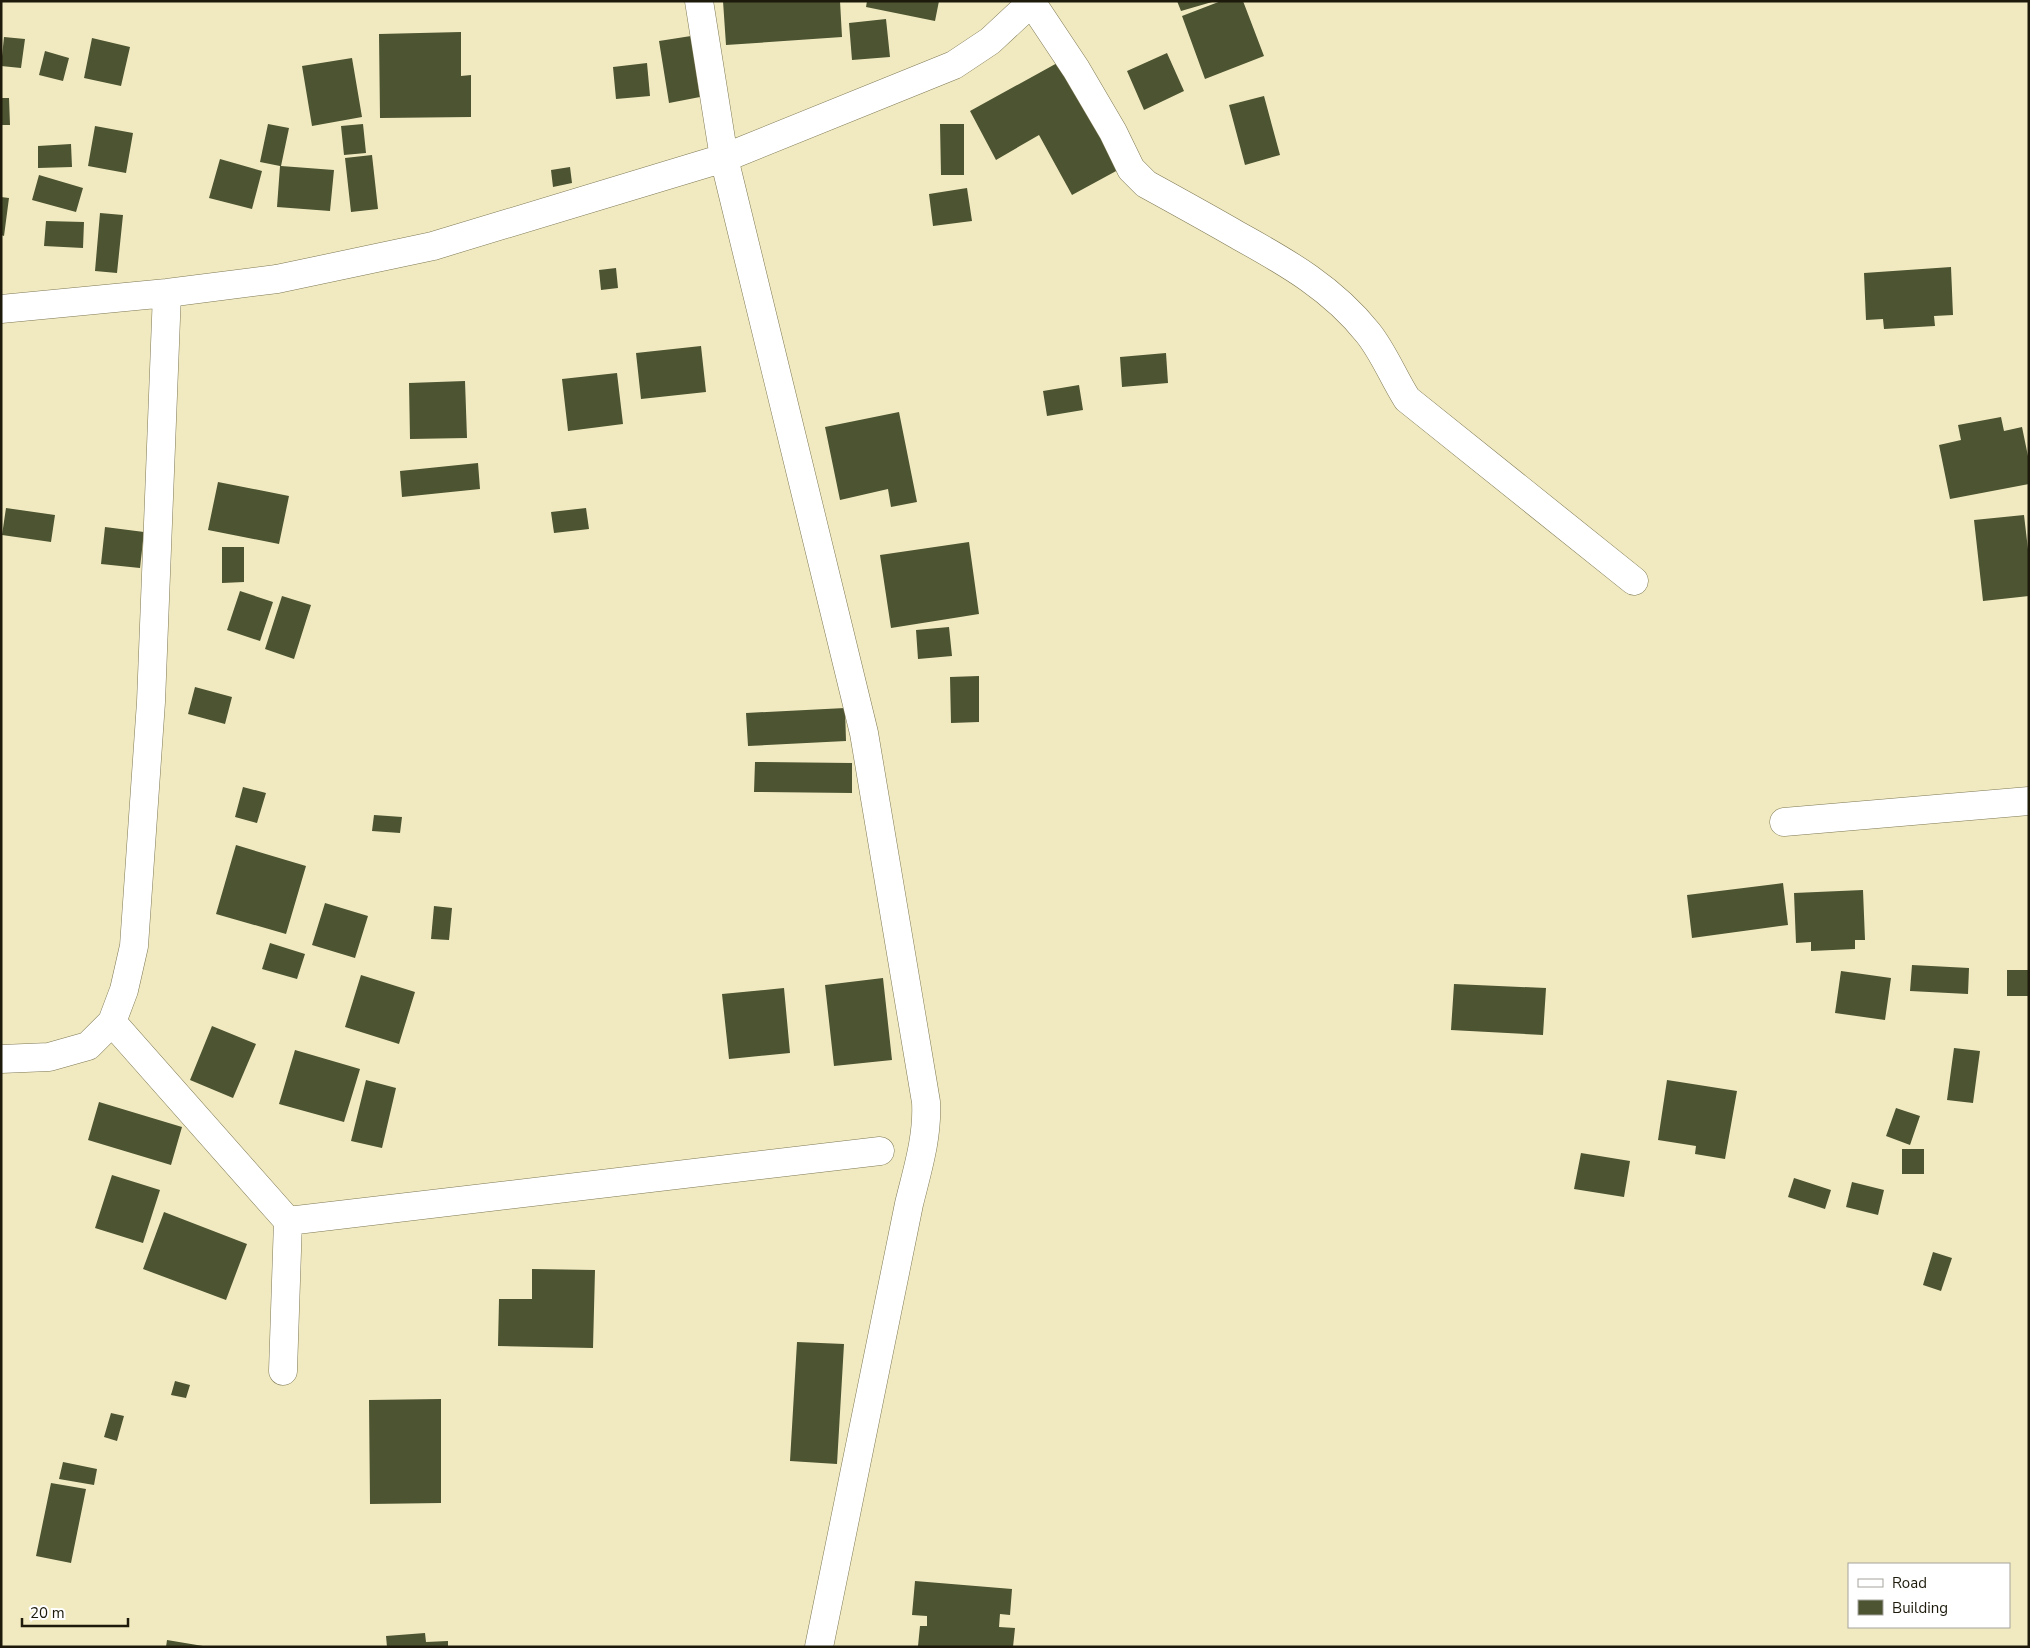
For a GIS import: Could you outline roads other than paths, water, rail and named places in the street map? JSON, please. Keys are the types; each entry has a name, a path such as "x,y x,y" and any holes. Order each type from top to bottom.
{"street":[{"path":"699,1 724,158 864,734 926,1102 927,1120 819,1647"},
{"path":"1,309 167,293 277,279 433,246 724,158 954,65 990,41 1032,2 1076,69 1113,132 1130,169 1146,184 1289,264 1326,290 1368,334 1382,354 1393,377 1407,398 1634,581"},
{"path":"1,1060 49,1056 88,1046 112,1022 124,990 135,936 151,702 167,293"},
{"path":"1784,822 2029,801"},
{"path":"112,1022 288,1221 282,1371"},
{"path":"288,1221 880,1151"}]}
